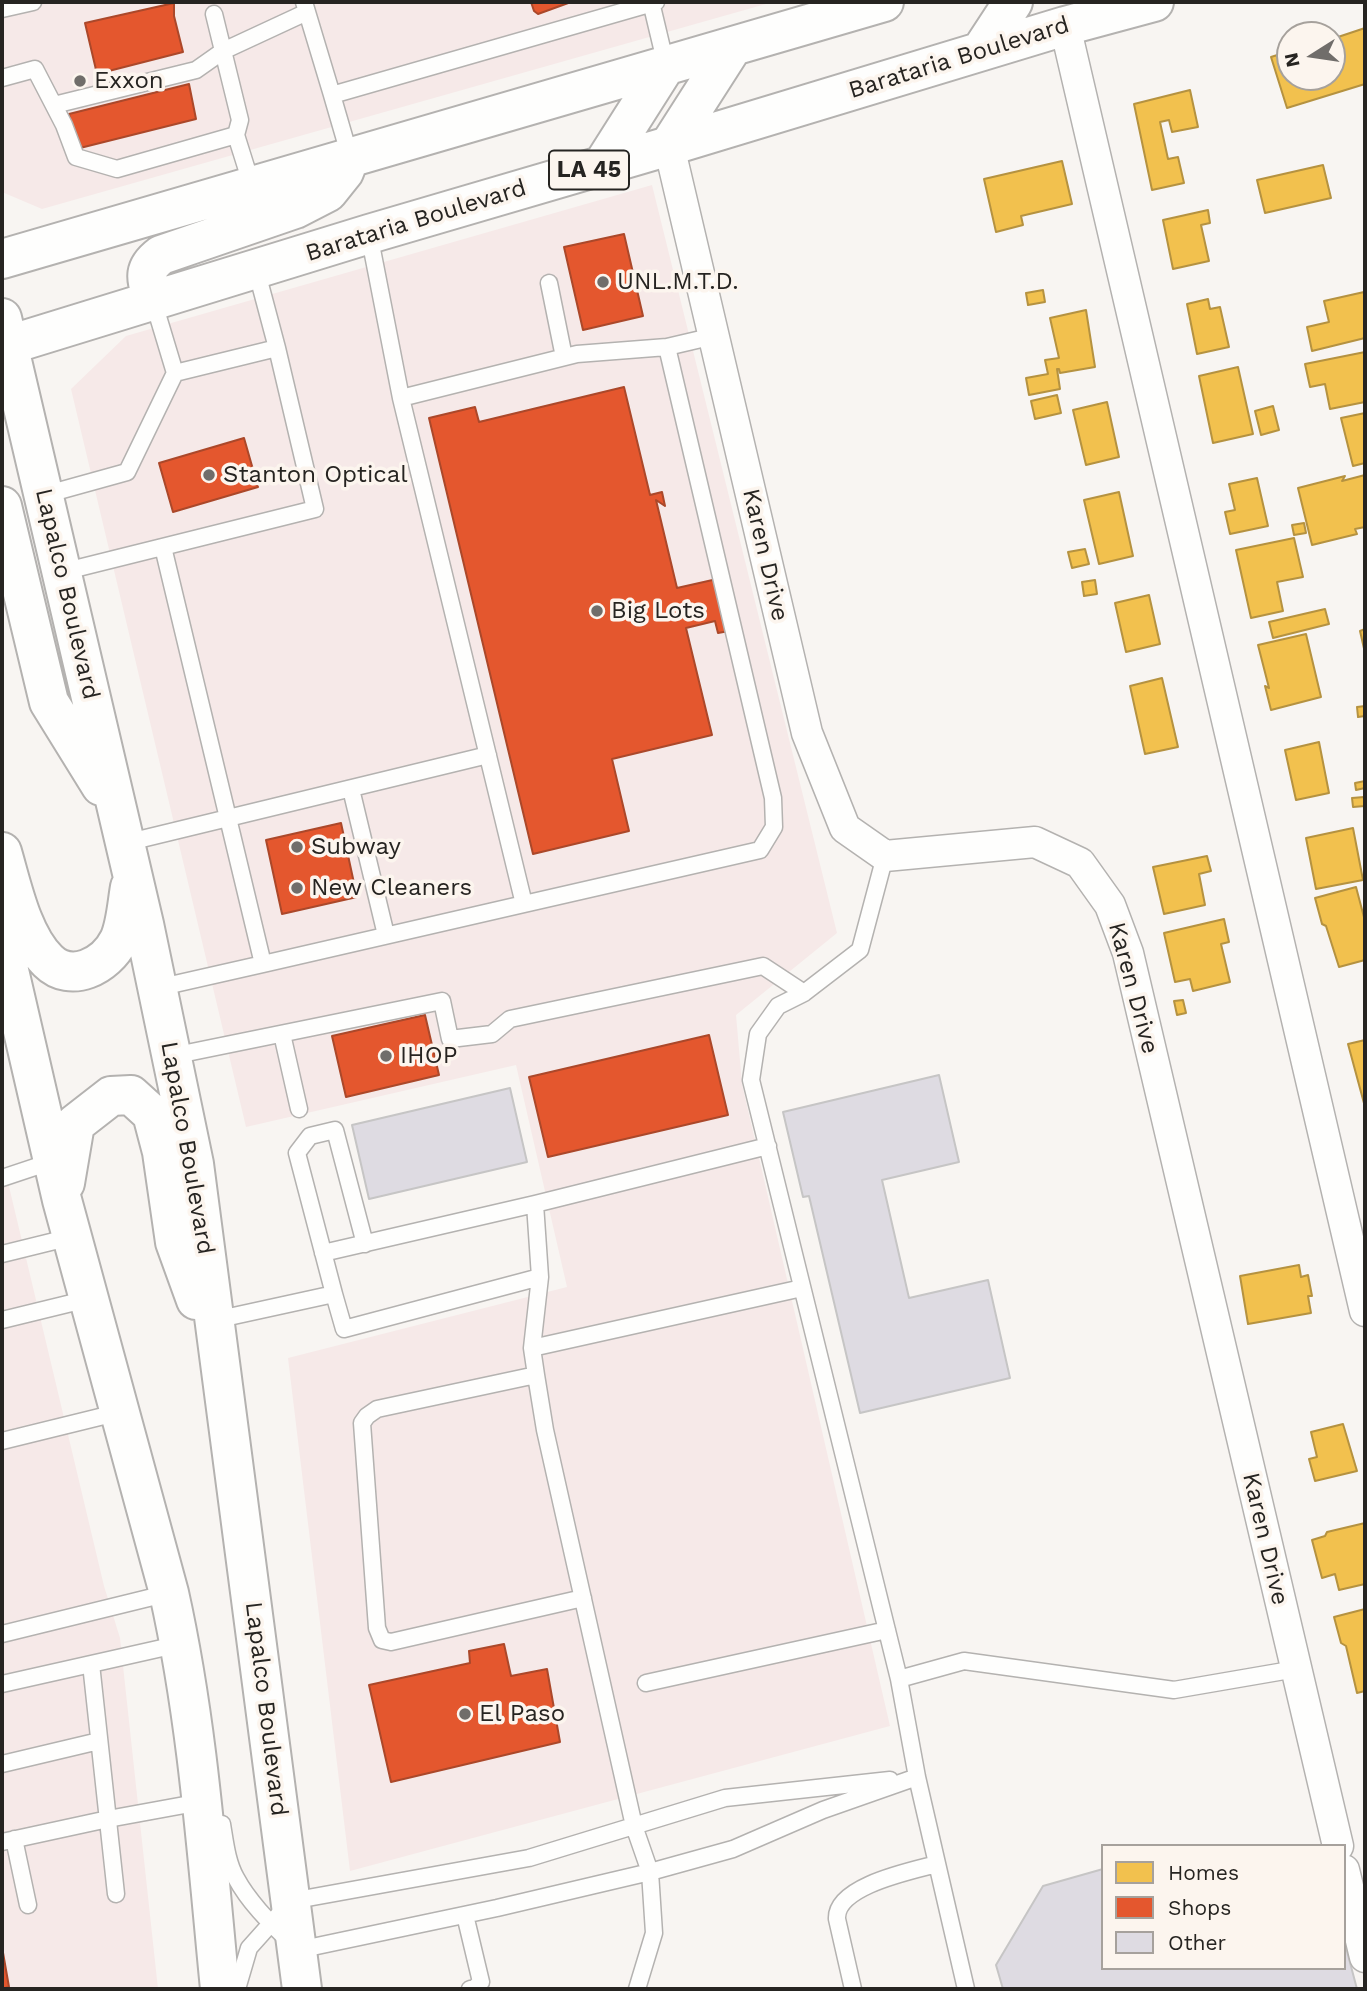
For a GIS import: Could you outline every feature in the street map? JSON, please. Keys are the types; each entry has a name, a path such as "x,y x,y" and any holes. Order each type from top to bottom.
{"main road":[{"path":"2,259 884,2"},
{"path":"981,51 1013,2"},
{"name":"Barataria Boulevard","path":"7,337 153,300 669,146 981,51 1072,14 1154,2"},
{"path":"669,146 733,46"},
{"path":"602,166 666,65"},
{"path":"153,300 146,277 151,263 160,256 295,209 328,192 344,172 350,158"},
{"name":"Lapalco Boulevard","path":"7,337 125,844 194,1164 222,1371 281,1912 298,1950 302,1989"},
{"path":"2,506 12,569 49,702 125,844 119,940 105,958 90,970 69,972 49,962 33,941 17,904 2,852"},
{"path":"4,961 11,1023 54,1161 62,1200 91,1298 169,1593 180,1644 212,1799 220,1989"},
{"path":"62,1200 75,1124 111,1096 131,1095 152,1114 162,1152 175,1242 222,1371"}],"street":[{"path":"1072,14 1365,1311"},
{"name":"Karen Drive","path":"669,146 807,733 845,828 885,856 1035,842 1080,863 1110,905 1128,953 1338,1844"},
{"path":"1346,1878 1365,1957"}],"lane":[{"path":"9,6 33,2"},
{"path":"332,95 653,2 666,65"},
{"path":"54,105 196,70 223,51 306,7 350,158"},
{"path":"214,14 240,120 236,135 252,186"},
{"path":"2,78 35,69 76,157 117,169 236,135"},
{"path":"369,234 401,398 524,904"},
{"path":"62,572 315,509 256,269"},
{"path":"549,283 564,357"},
{"path":"44,495 127,472 175,373 153,300"},
{"path":"401,398 577,354 667,347 713,336"},
{"path":"157,988 760,850 774,827 774,798 667,347"},
{"path":"175,373 277,348"},
{"path":"163,547 263,964"},
{"path":"125,844 488,755"},
{"path":"351,789 386,936"},
{"path":"885,856 860,950 804,993 778,1006 758,1034 751,1080 899,1679 917,1777 966,1989"},
{"path":"172,1056 442,1001 450,1039 492,1034 510,1019 763,966 804,993"},
{"path":"282,1034 299,1109"},
{"path":"366,1244 335,1130 310,1136 298,1153 344,1329 540,1277"},
{"path":"323,1252 366,1244 768,1146"},
{"path":"2,1178 54,1161"},
{"path":"535,1203 540,1277 532,1348 545,1430 634,1826 650,1872 654,1933 637,1989"},
{"path":"2,1254 74,1236"},
{"path":"532,1348 802,1288"},
{"path":"215,1320 334,1294"},
{"path":"2,1320 91,1298"},
{"path":"536,1375 377,1409 362,1423 377,1628 382,1640 391,1642 583,1598"},
{"path":"2,1441 120,1412"},
{"path":"2,1634 169,1593 197,1669 212,1799 227,1855 235,1877 257,1909 281,1912 528,1858 725,1798 917,1777"},
{"path":"646,1683 887,1630"},
{"path":"2,1684 180,1644"},
{"path":"899,1679 964,1661 1174,1690 1296,1669"},
{"path":"91,1664 116,1894"},
{"path":"2,1764 99,1741"},
{"path":"298,1950 465,1915 650,1872 733,1849 823,1810 917,1777"},
{"path":"29,1905 8,1841 212,1799"},
{"path":"853,1989 836,1910 858,1891 937,1864"},
{"path":"237,1989 249,1948 281,1912"},
{"path":"465,1915 481,1982 470,1989"}],"shaded area":[{"path":"2,2 773,2 42,209 2,192"},
{"path":"652,185 837,933 736,1015 742,1084 890,1726 350,1871 288,1358 567,1287 516,1065 246,1127 71,389 126,336"},
{"path":"2,1157 104,1586 120,1638 158,1989 2,1989"}],"building: Homes":[{"path":"1365,28 1365,84 1346,90 1346,34"},
{"path":"1276,55 1276,73 1271,57"},
{"path":"1190,90 1198,127 1172,132 1169,120 1160,122 1168,159 1178,157 1184,183 1152,190 1134,104"},
{"path":"1282,91 1342,91 1287,108"},
{"path":"1062,161 1072,204 1021,216 1023,225 996,232 984,179"},
{"path":"1323,165 1331,198 1265,213 1257,180"},
{"path":"1208,210 1210,223 1201,225 1209,261 1173,269 1163,220"},
{"path":"1043,290 1045,302 1028,305 1026,293"},
{"path":"1364,292 1365,338 1312,351 1307,327 1329,322 1324,301"},
{"path":"1208,299 1210,309 1220,307 1229,347 1197,354 1187,304"},
{"path":"1086,310 1095,367 1060,373 1057,369 1060,389 1029,395 1026,378 1048,374 1045,360 1059,358 1050,318"},
{"path":"1365,352 1365,402 1330,409 1325,384 1310,387 1305,364"},
{"path":"1238,367 1253,434 1213,443 1199,376"},
{"path":"1057,395 1061,413 1035,419 1031,401"},
{"path":"1107,402 1119,457 1086,465 1073,410"},
{"path":"1273,406 1279,430 1261,435 1255,411"},
{"path":"1365,413 1365,463 1353,466 1341,418"},
{"path":"1365,475 1365,527 1355,529 1357,534 1312,545 1298,488 1345,476 1342,481"},
{"path":"1257,478 1268,526 1230,534 1225,512 1235,510 1229,484"},
{"path":"1119,492 1133,556 1099,564 1084,500"},
{"path":"1304,523 1306,533 1294,535 1292,525"},
{"path":"1294,538 1303,577 1277,582 1283,611 1251,618 1236,550"},
{"path":"1085,549 1089,564 1072,568 1068,552"},
{"path":"1095,580 1097,594 1084,596 1082,582"},
{"path":"1149,595 1160,644 1126,652 1115,603"},
{"path":"1325,609 1329,624 1273,638 1269,622"},
{"path":"1365,629 1365,653 1360,631"},
{"path":"1306,634 1321,697 1271,710 1265,686 1269,688 1258,645"},
{"path":"1162,678 1178,747 1145,754 1130,686"},
{"path":"1365,706 1365,716 1358,717 1357,707"},
{"path":"1319,742 1329,793 1296,800 1285,750"},
{"path":"1365,781 1365,788 1356,790 1355,783"},
{"path":"1364,797 1365,806 1353,807 1352,798"},
{"path":"1353,828 1363,880 1316,889 1306,838"},
{"path":"1207,856 1211,871 1199,874 1205,905 1164,914 1153,867"},
{"path":"1356,887 1365,921 1365,960 1339,967 1315,898"},
{"path":"1224,919 1229,942 1221,944 1230,982 1193,991 1190,979 1175,982 1164,933"},
{"path":"1183,1000 1186,1013 1177,1015 1174,1001"},
{"path":"1365,1040 1365,1107 1348,1044"},
{"path":"1299,1265 1301,1277 1308,1275 1312,1296 1308,1296 1311,1313 1248,1324 1240,1276"},
{"path":"1343,1424 1357,1471 1315,1481 1309,1459 1317,1457 1311,1432"},
{"path":"1365,1523 1365,1584 1339,1590 1335,1574 1322,1578 1312,1540 1325,1536 1327,1532"},
{"path":"1365,1609 1365,1691 1357,1693 1346,1646 1341,1643 1334,1617"}],"building: Shops":[{"path":"531,2 571,2 538,14"},
{"path":"174,3 174,16 183,52 97,74 85,23"},
{"path":"189,84 196,119 76,149 69,114"},
{"name":"UNL.M.T.D.","path":"624,234 643,316 583,330 564,247"},
{"path":"624,387 650,495 662,492 665,506 656,500 677,588 717,579 729,631 718,633 715,621 686,628 712,735 612,759 629,831 533,854 429,418 475,407 479,422"},
{"name":"Stanton Optical","path":"244,438 258,487 173,512 159,463"},
{"path":"341,823 357,897 282,914 266,840"},
{"name":"IHOP","path":"425,1015 439,1075 346,1097 332,1036"},
{"path":"709,1035 728,1115 548,1157 529,1077"},
{"name":"El Paso","path":"504,1644 511,1676 547,1669 560,1742 391,1782 369,1685 470,1663 469,1651"},
{"path":"2,1947 9,1987 2,1989"}],"building: Other":[{"path":"939,1075 959,1162 882,1180 909,1298 988,1280 1010,1378 860,1413 809,1196 803,1197 783,1112"},
{"path":"510,1088 527,1162 369,1199 352,1125"},
{"path":"1101,1870 1101,1970 1346,1970 1346,1948 1357,1989 1003,1989 996,1965 1043,1886"}],"place":[{"name":"Exxon","path":"80,81"},
{"name":"UNL.M.T.D.","path":"603,282"},
{"name":"Stanton Optical","path":"209,475"},
{"name":"Big Lots","path":"597,611"},
{"name":"Subway","path":"297,847"},
{"name":"New Cleaners","path":"297,888"},
{"name":"IHOP","path":"386,1056"},
{"name":"El Paso","path":"465,1714"}]}
